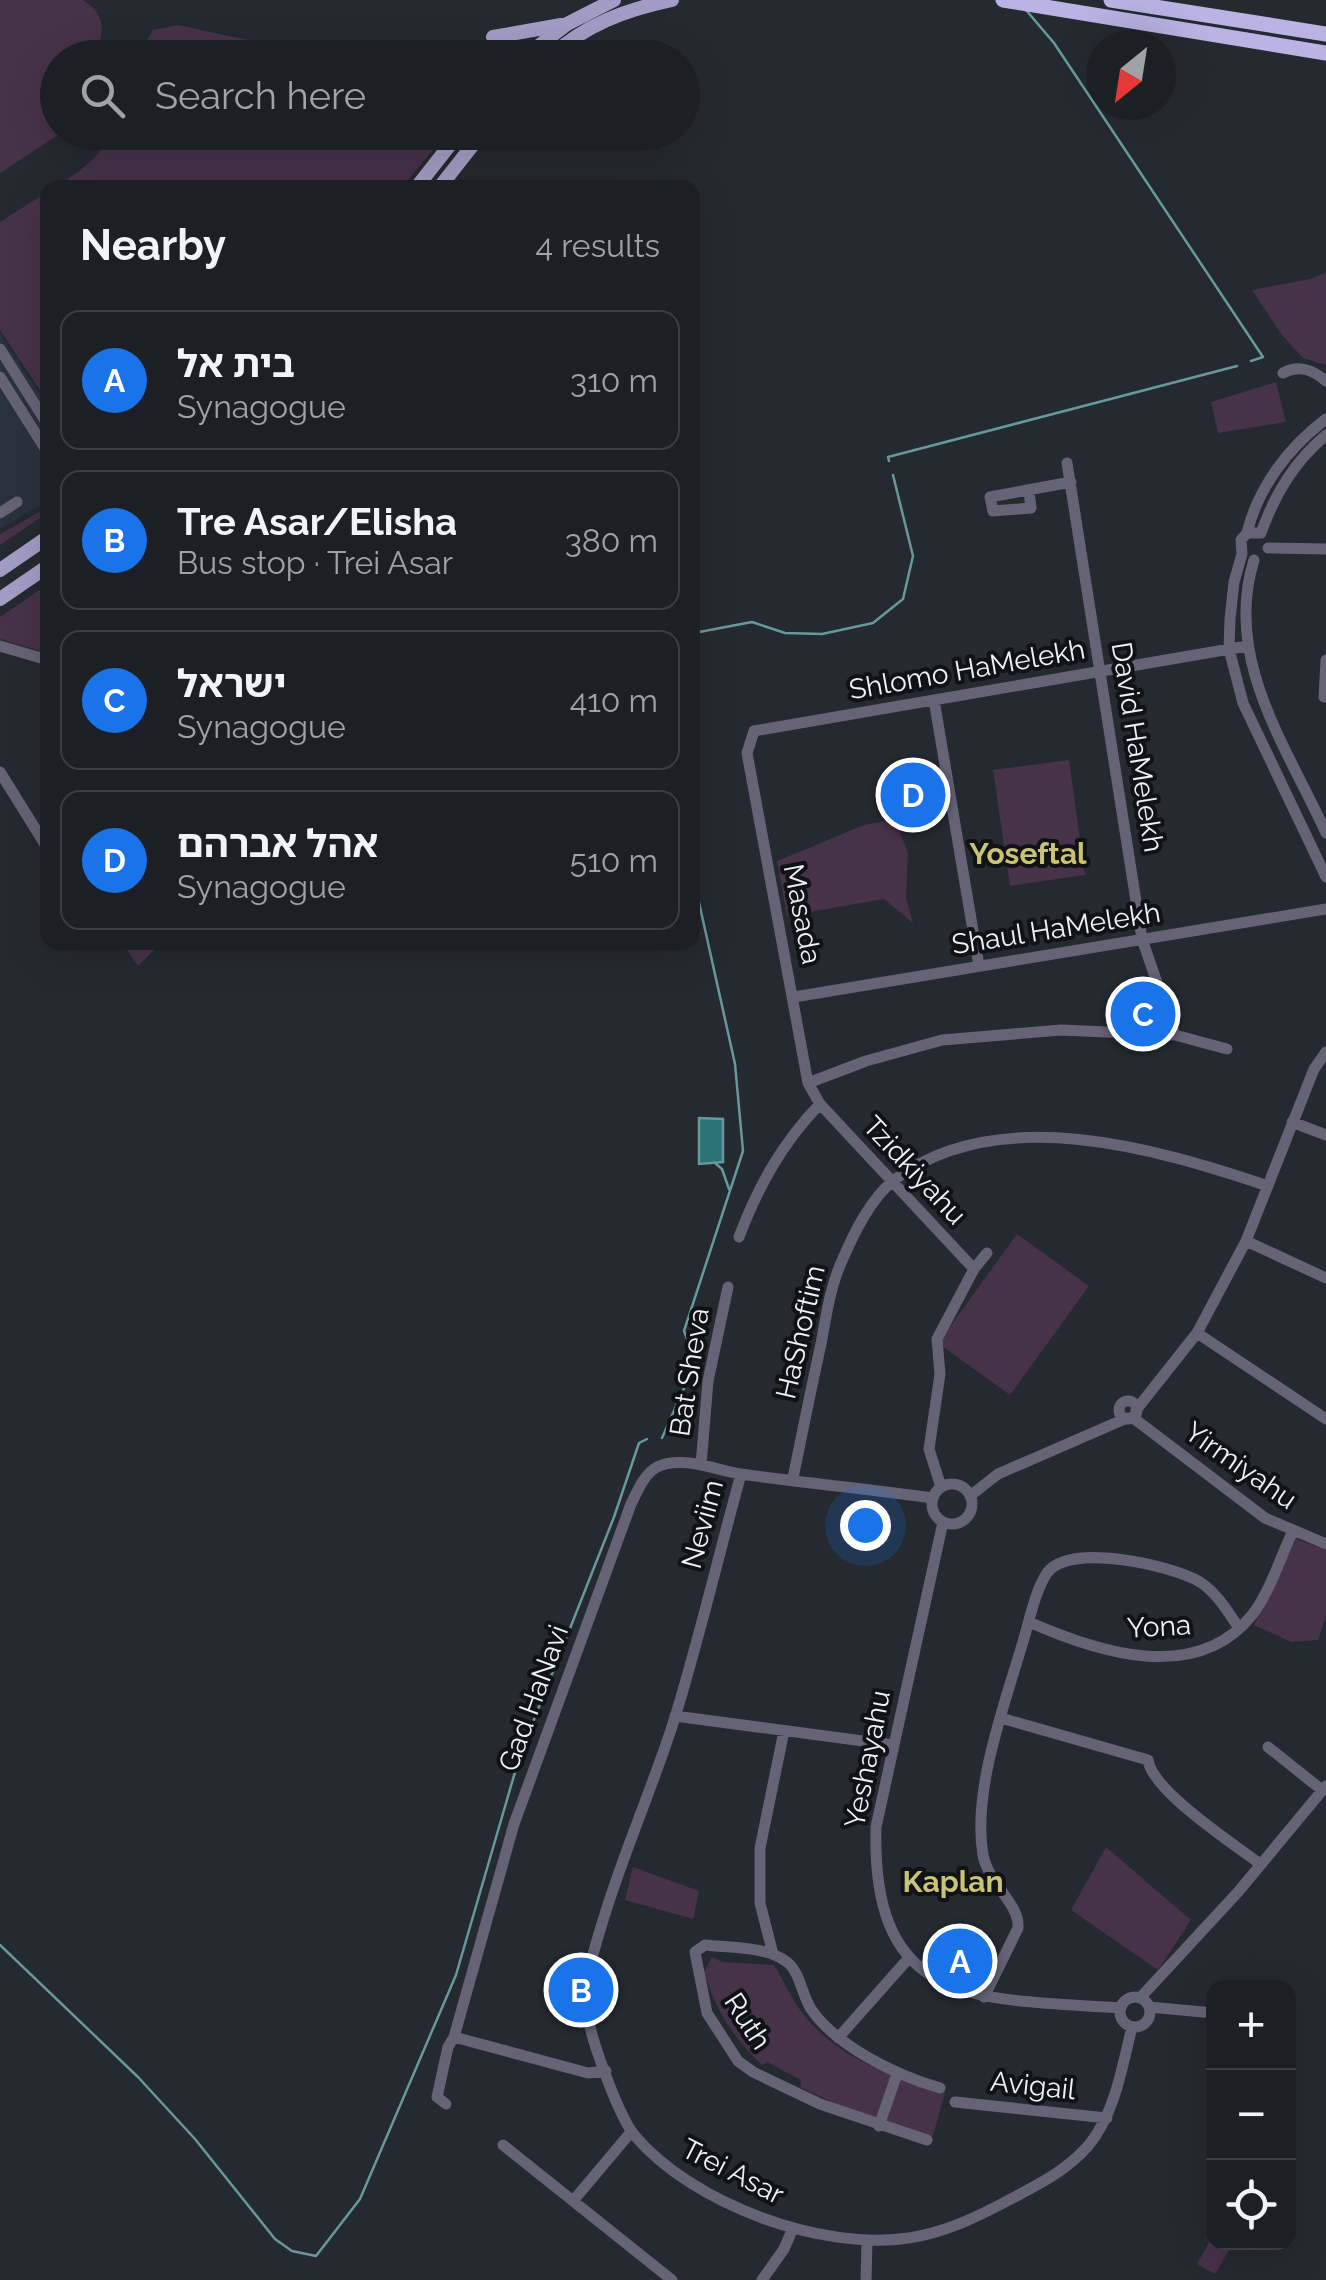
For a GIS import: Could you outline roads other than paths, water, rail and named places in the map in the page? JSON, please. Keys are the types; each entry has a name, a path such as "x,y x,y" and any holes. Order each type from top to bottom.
{"highway":[{"path":"1003,0 1326,53"},
{"path":"1111,0 1326,34"}],"main road":[{"path":"546,40 567,24 614,0"},
{"path":"571,40 614,15 672,0"},
{"path":"493,37 567,24"},
{"path":"422,180 446,150"},
{"path":"445,180 469,150"},
{"path":"0,570 40,543"},
{"path":"0,599 40,572"}],"street":[{"path":"0,349 40,412"},
{"path":"1283,373 1294,368 1308,370 1326,381"},
{"path":"0,377 40,440"},
{"path":"1326,419 1304,436 1267,486 1247,533 1240,540 1248,557 1243,620 1259,694 1326,834"},
{"path":"1261,533 1293,468 1326,435"},
{"name":"David HaMelekh","path":"1067,462 1142,939 1175,1036"},
{"path":"1030,491 1072,482"},
{"path":"0,513 17,502"},
{"path":"1247,533 1261,533 1268,548 1265,555 1248,557"},
{"path":"1268,548 1326,549"},
{"path":"1248,557 1234,582 1229,649 1244,703 1326,877"},
{"path":"0,646 40,658"},
{"name":"Shlomo HaMelekh","path":"754,731 1247,646"},
{"path":"1324,697 1326,660"},
{"path":"934,700 979,966"},
{"name":"Masada","path":"754,731 747,753 808,1084 820,1104"},
{"path":"0,772 40,837"},
{"name":"Shaul HaMelekh","path":"794,997 1326,909"},
{"path":"808,1084 866,1060 942,1040 1060,1030 1175,1036 1227,1049"},
{"path":"970,1496 998,1474 1091,1436 1128,1411 1197,1333 1246,1241 1314,1069 1326,1052"},
{"path":"739,1237 774,1162 800,1124 820,1104"},
{"name":"Tzidkiyahu","path":"820,1104 974,1269"},
{"path":"1292,1122 1326,1135"},
{"name":"HaShoftim","path":"793,1478 840,1266 865,1216 891,1182 924,1162 974,1145 1034,1136 1147,1150 1268,1186"},
{"path":"1246,1241 1326,1278"},
{"path":"941,1487 929,1448 940,1374 937,1339 974,1269 987,1253"},
{"name":"Bat Sheva","path":"701,1465 708,1381 728,1287"},
{"path":"1197,1333 1326,1418"},
{"name":"Yirmiyahu","path":"1128,1411 1265,1518 1326,1544"},
{"name":"Gad HaNavi","path":"454,2037 514,1824 631,1504 648,1474 659,1466 701,1465 741,1474"},
{"name":"Neviim","path":"675,1716 741,1474 932,1498"},
{"path":"958,1485 970,1496 971,1512 964,1521 943,1522 934,1514 932,1498 941,1487 958,1485"},
{"name":"Yeshayahu","path":"908,1959 893,1934 876,1880 876,1828 943,1522"},
{"name":"Yona","path":"1029,1622 1097,1650 1130,1656 1169,1656 1202,1650 1225,1641 1254,1612 1293,1532"},
{"path":"984,1997 1018,1928 1018,1919 989,1876 980,1833 985,1790 1000,1718 1042,1583 1055,1565 1066,1559 1105,1558 1152,1565 1200,1582 1221,1602 1239,1628"},
{"path":"675,1716 893,1745"},
{"name":"Trei Asar","path":"675,1716 589,1964 588,2016 631,2132 684,2179 734,2206 793,2228 828,2236 867,2240 907,2238 957,2227 1055,2176 1088,2146 1107,2118 1132,2027"},
{"path":"1000,1718 1148,1760 1150,1770 1171,1793 1260,1864"},
{"path":"784,1730 760,1848 760,1903 773,1954 791,1965 810,2008 838,2038 897,2074 940,2088"},
{"path":"1120,2008 1121,2018 1132,2027 1146,2022 1145,2003 1324,1788 1268,1747"},
{"name":"Ruth","path":"773,1954 705,1945 699,1947 694,1958 707,2013 738,2060 753,2072 820,2104 927,2140"},
{"path":"838,2038 908,1959 940,1980 984,1997 1120,2008 1130,1998 1206,2012"},
{"path":"446,2104 437,2098 448,2047 454,2037 588,2072 606,2071"},
{"path":"879,2126 897,2074"},
{"name":"Avigail","path":"954,2102 1107,2118"},
{"path":"573,2200 631,2132"},
{"path":"503,2145 672,2280"},
{"path":"762,2280 784,2249 793,2228"},
{"path":"866,2280 867,2240"}],"water":[{"path":"699,1118 723,1119 723,1162 699,1164"}],"waterway":[{"path":"1026,10 1054,43 1263,357 1251,361"},
{"path":"889,461 888,457 1237,366"},
{"path":"700,632 752,622 785,633 822,634 873,623 903,599 913,556 893,475"},
{"path":"662,1438 696,1361 684,1331 743,1151 735,1064 700,907"},
{"path":"716,1164 722,1169 729,1189"},
{"path":"0,1945 138,2077 195,2139 275,2239 292,2251 316,2256 360,2199 456,1975 520,1755 614,1517 639,1443 647,1439"}],"place":[{"name":"אהל אברהם","path":"913,795"},
{"name":"ישראל","path":"1143,1014"},
{"name":"בית אל","path":"960,1961"},
{"name":"Tre Asar/Elisha","path":"581,1990"}],"district":[{"name":"Yoseftal","path":"1028,854"},
{"name":"Kaplan","path":"953,1882"}]}
